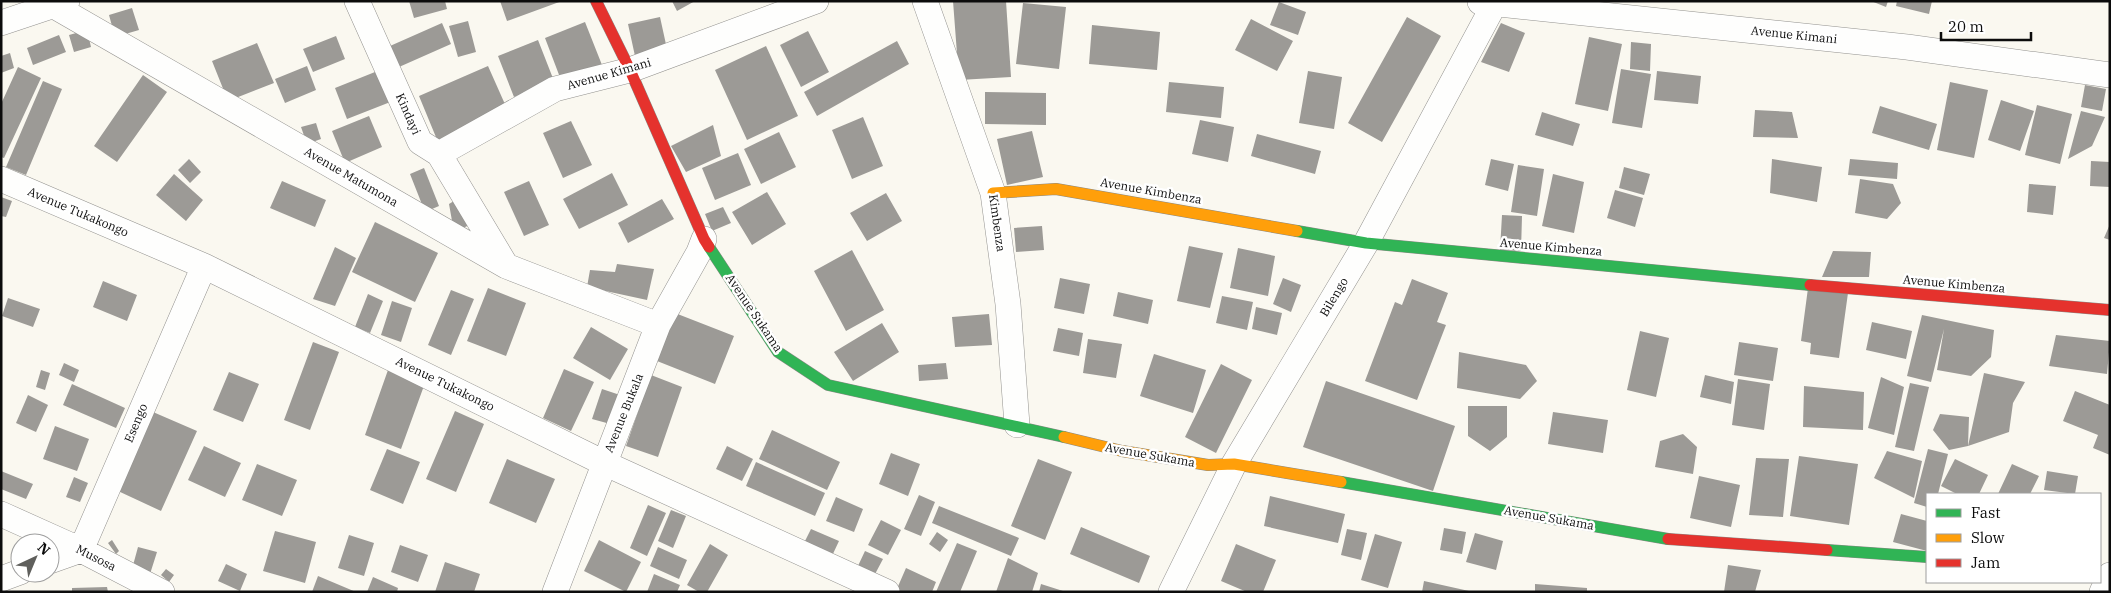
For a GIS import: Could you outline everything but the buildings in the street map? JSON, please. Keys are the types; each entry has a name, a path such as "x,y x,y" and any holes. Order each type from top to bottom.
{"street":[{"name":"Kindayi","path":"357,1 420,142 439,154 506,266"},
{"name":"Avenue Sukama","path":"596,1 630,70 704,239 778,352 828,385 1122,451 1208,465 1234,464 1669,539 1926,557"},
{"name":"Avenue Kimani","path":"439,154 555,89 630,70 816,1"},
{"name":"Kimbenza","path":"924,1 993,193 1008,304 1017,426"},
{"name":"Avenue Kimani","path":"1489,2 1907,47 2110,75"},
{"name":"Bilengo","path":"1171,592 1234,464 1366,243 1489,2"},
{"path":"1,23 57,3"},
{"name":"Avenue Matumona","path":"57,3 506,266 658,325"},
{"name":"Avenue Tukakongo","path":"1,179 204,266 604,463 887,592"},
{"name":"Avenue Kimbenza","path":"993,193 1056,189 1366,243 1842,288 2110,310"},
{"name":"Avenue Bukala","path":"555,592 658,325 699,252 704,239"},
{"name":"Esengo","path":"81,550 204,266"},
{"name":"Musosa","path":"1,514 81,550 162,592"},
{"path":"60,558 81,550"},
{"path":"2102,592 2110,575"}],"traffic: fast":[{"path":"1297,231 1366,243 1810,285"},
{"path":"709,247 778,352 828,385 1064,437"},
{"path":"1341,482 1668,539"},
{"path":"1827,550 1926,557"}],"traffic: slow":[{"path":"993,193 1056,189 1297,231"},
{"path":"1064,437 1122,451 1208,465 1234,464 1341,482"}],"traffic: jam":[{"path":"596,1 630,70 709,247"},
{"path":"1810,285 2110,310"},
{"path":"1668,539 1827,550"}]}
